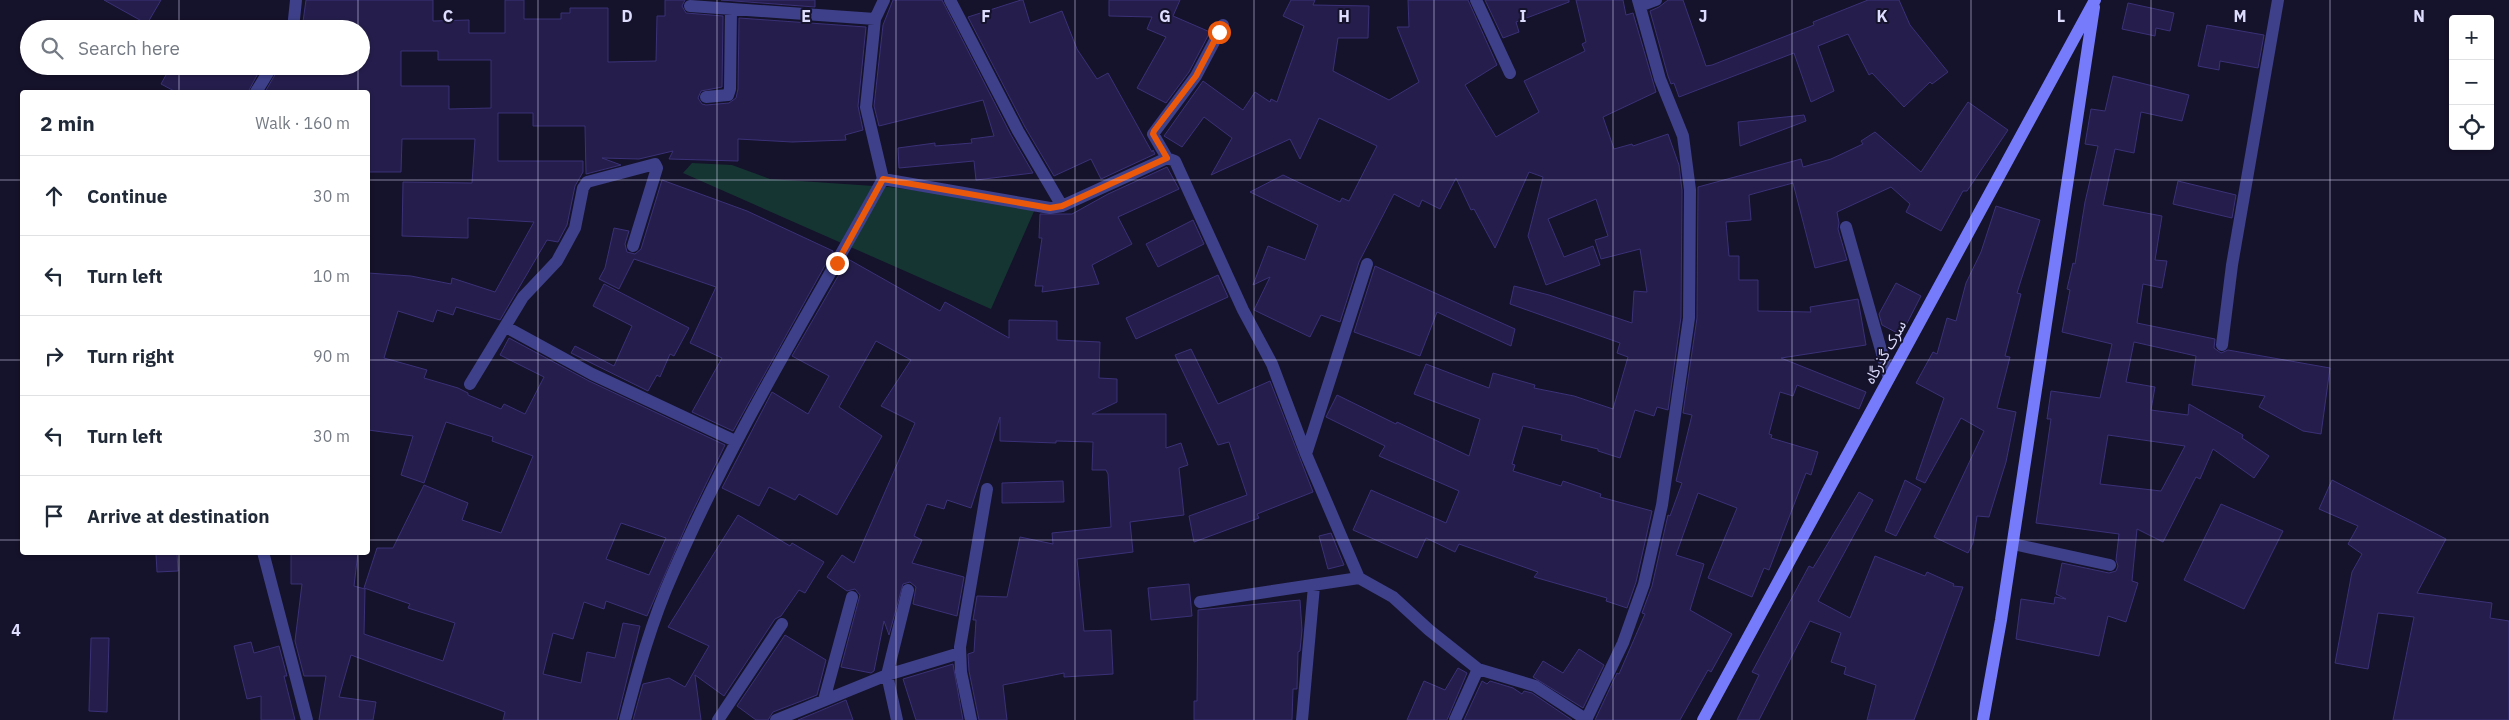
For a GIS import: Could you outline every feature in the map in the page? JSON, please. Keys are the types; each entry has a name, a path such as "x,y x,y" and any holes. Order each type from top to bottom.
{"street":[{"path":"293,20 296,0"},
{"path":"625,720 640,662 672,574 735,441 883,179 866,107 876,18 884,0"},
{"path":"950,0 1018,130 1062,206"},
{"path":"1476,0 1510,73"},
{"path":"1222,25 1196,76 1153,134 1167,158 1175,161 1243,310 1272,364 1306,454 1358,578 1393,597 1429,630 1478,669 1535,686 1586,720 1623,643 1644,584 1662,505 1688,318 1690,190 1684,136 1660,79 1639,3 1656,0"},
{"path":"1983,720 2012,544 2095,0"},
{"name":"سرک گذرگاه","path":"1702,720 2095,0"},
{"path":"2222,345 2232,265 2278,0"},
{"path":"690,6 876,18"},
{"path":"706,97 728,95 730,89 731,9"},
{"path":"257,90 266,75"},
{"path":"883,179 1050,208 1062,206 1167,158"},
{"path":"470,384 523,297 557,261 575,228 583,188 587,182 655,164 658,168 633,246"},
{"path":"1846,226 1889,378"},
{"path":"1306,454 1367,264"},
{"path":"506,327 592,374 735,441"},
{"path":"971,720 960,653 987,489"},
{"path":"2012,544 2110,565"},
{"path":"265,555 307,720"},
{"path":"1200,602 1358,578"},
{"path":"1302,720 1314,586"},
{"path":"897,720 887,675 908,590"},
{"path":"824,700 852,597"},
{"path":"718,720 782,624"},
{"path":"776,720 887,675 960,653"},
{"path":"1455,720 1478,669"}],"green space":[{"path":"692,163 732,165 770,179 889,187 974,198 1035,209 991,309 683,173"}],"building":[{"path":"104,0 161,0 149,20 140,20"},
{"path":"306,0 433,0 433,21 469,20 469,33 505,33 505,0 524,0 524,19 561,19 561,13 570,13 570,8 608,8 608,62 656,61 657,16 665,16 665,0 685,0 682,6 686,13 723,16 722,87 701,91 698,98 702,104 706,105 729,103 736,98 738,89 739,18 866,27 858,106 863,130 845,135 846,140 792,142 738,139 738,161 669,159 673,151 639,159 602,158 621,165 586,174 585,126 533,126 533,113 498,113 498,161 583,161 583,172 575,186 567,225 558,242 547,240 500,320 456,307 453,315 437,310 433,322 398,311 384,358 427,370 424,378 458,388 468,393 468,395 501,409 504,404 525,414 544,377 500,355 509,338 589,381 725,445 689,519 647,616 606,601 604,609 584,602 573,639 553,633 543,674 581,683 587,652 615,658 623,623 640,626 617,720 503,720 505,712 351,655 339,697 376,702 373,720 319,720 326,676 304,676 295,641 302,584 291,584 291,555 358,555 354,586 365,589 364,634 443,661 455,623 408,608 410,604 364,588 377,548 393,548 424,485 468,503 462,520 501,533 533,456 492,441 493,437 446,422 424,483 401,475 413,436 370,430 370,273 411,276 451,284 452,278 495,292 534,222 468,218 468,238 402,236 403,182 472,183 475,139 402,139 401,172 370,172 370,90 266,90 275,75 370,75 370,20 303,20","holes":["401,51 438,51 438,60 491,60 491,108 449,109 449,86 401,86","621,523 666,538 649,575 606,559"]},
{"path":"721,0 815,0 815,7"},
{"path":"893,0 942,0 1011,135 1033,173 976,180 974,161 899,168 898,148 935,143 935,146 972,143 971,139 994,136 983,100 879,126 874,106 883,25"},
{"path":"1023,0 1030,23 1062,11 1077,49 1097,79 1108,73 1152,152 1153,150 1155,154 1101,179 1091,159 1054,176 1025,127 968,17"},
{"path":"1109,0 1180,0 1173,16 1210,32 1189,72 1166,103 1137,88 1166,37 1147,29 1152,17 1109,16"},
{"path":"1291,0 1315,0 1313,5 1369,6 1368,38 1338,38 1333,71 1389,100 1419,82 1397,27 1409,27 1408,0 1468,0 1497,65 1465,85 1496,137 1539,112 1524,81 1585,51 1582,44 1586,42 1576,0 1623,0 1626,15 1633,13 1656,92 1603,117 1614,149 1632,144 1633,146 1668,134 1679,165 1682,190 1681,317 1668,410 1657,407 1654,416 1635,410 1620,458 1598,451 1598,449 1561,440 1562,435 1523,426 1512,464 1515,465 1513,471 1561,486 1563,481 1601,494 1600,497 1652,511 1636,582 1627,608 1606,601 1607,598 1534,577 1538,572 1459,544 1455,552 1426,538 1417,558 1353,530 1371,490 1446,523 1459,491 1379,456 1385,446 1326,417 1337,395 1396,424 1397,422 1469,456 1480,419 1414,394 1426,364 1489,388 1493,373 1535,385 1534,388 1574,396 1613,409 1628,357 1617,353 1620,343 1510,304 1514,286 1549,295 1632,323 1634,291 1647,292 1640,249 1601,259 1595,240 1608,236 1596,199 1548,219 1564,257 1593,246 1600,265 1546,285 1528,236 1543,177 1529,172 1495,248 1474,209 1471,210 1456,178 1440,209 1422,200 1419,207 1394,194 1359,262 1340,322 1321,315 1310,337 1254,310 1270,277 1253,285 1268,246 1305,260 1318,225 1250,192 1283,175 1340,202 1342,198 1349,201 1377,146 1319,118 1300,159 1290,139 1211,175 1232,138 1204,117 1182,147 1164,136 1203,81 1243,110 1255,92 1270,102 1271,99 1277,102 1304,26 1283,16"},
{"path":"1485,0 1569,0 1569,2 1516,22 1519,32 1503,38"},
{"path":"1668,0 1683,0 1706,66 1814,25 1813,22 1868,0 1899,0 1910,25 1948,72 1932,84 1930,82 1904,107 1872,73 1869,75 1848,34 1818,46 1834,91 1811,102 1794,53 1679,97 1674,83 1671,84 1668,76 1650,11"},
{"path":"2128,3 2174,13 2170,31 2156,28 2155,36 2122,29"},
{"path":"2207,25 2264,35 2258,68 2220,61 2219,70 2198,66"},
{"path":"166,75 257,75 249,90 172,90 161,84"},
{"path":"2113,76 2189,95 2182,121 2141,112 2134,153 2115,149 2103,205 2162,216 2155,260 2167,261 2162,288 2143,284 2137,323 2215,339 2214,348 2221,353 2228,350 2330,368 2321,434 2303,431 2259,407 2265,396 2192,385 2196,356 2134,342 2126,382 2155,387 2151,410 2188,415 2189,404 2243,435 2242,438 2269,456 2254,478 2213,449 2200,479 2196,477 2163,542 2137,529 2132,581 2138,583 2126,622 2108,616 2099,656 2016,639 2021,599 2054,604 2055,597 2066,599 2056,594 2062,563 2109,573 2116,571 2118,566 2116,560 2119,534 2036,523 2051,419 2047,419 2051,391 2100,398 2112,344 2062,332 2070,290 2067,289 2073,263 2075,264 2085,202 2098,146 2085,144 2091,109 2105,111","holes":["2108,435 2185,446 2161,491 2100,484"]},
{"path":"1968,102 2008,130 1967,191 1963,191 1941,231 1906,212 1910,204 1891,187 1837,212 1838,229 1847,260 1815,268 1793,183 1749,195 1751,220 1726,222 1729,256 1739,256 1739,280 1758,280 1758,311 1811,312 1810,307 1858,299 1866,345 1781,358 1866,392 1859,409 1797,385 1793,396 1780,392 1769,434 1772,435 1771,438 1818,452 1811,475 1806,473 1769,570 1764,568 1752,597 1708,578 1737,508 1698,493 1676,555 1704,564 1690,610 1732,634 1711,672 1708,670 1680,720 1595,720 1617,673 1619,674 1645,614 1642,613 1652,586 1668,515 1670,516 1682,483 1676,481 1692,415 1683,413 1697,318 1698,187 1801,159 1803,167 1831,159 1863,144 1861,141 1875,132 1921,172"},
{"path":"1804,115 1806,121 1740,146 1738,122"},
{"path":"1167,167 1179,189 1118,217 1132,244 1092,265 1099,284 1042,292 1043,286 1035,286 1042,238 1039,238 1040,214 1072,214 1108,194"},
{"path":"662,180 747,211 833,251 733,431 692,412 722,358 690,343 716,287 634,259 619,289 599,279 605,268 614,228 629,231 625,244 627,252 635,254 641,249"},
{"path":"2178,181 2236,195 2232,218 2173,204"},
{"path":"1996,206 2040,220 2017,293 2021,294 2005,356 2010,357 1997,408 2016,412 2006,462 1989,517 1977,516 1973,543 1968,553 1934,537 1984,431 1961,418 1925,483 1916,479 1944,398 1916,383 1933,352 1937,354 1947,318 1956,321 1966,283 1981,252"},
{"path":"1193,220 1204,244 1158,267 1146,244"},
{"path":"848,259 940,311 945,302 1009,338 1009,320 1057,321 1057,340 1100,342 1099,378 1117,379 1117,402 1092,414 1166,414 1166,448 1181,443 1188,465 1179,468 1184,515 1130,522 1133,552 1077,559 1084,631 1111,630 1113,674 1064,677 1064,673 1003,685 1007,720 979,720 969,671 968,654 974,652 976,620 973,620 977,596 1007,597 1020,537 1053,544 1052,533 1111,527 1108,474 1106,470 1092,470 1093,442 1000,441 1000,417 971,508 947,500 944,509 927,504 914,536 922,540 912,563 964,577 957,616 913,604 916,587 910,582 903,584 889,635 884,621 874,671 871,673 841,667 860,595 855,589 847,591 827,577 842,555 854,563 915,423 881,406 911,360 876,341 839,407 882,436 837,515 799,494 795,500 769,487 759,506 722,488 772,392 808,414 829,376 792,356"},
{"path":"1375,266 1515,329 1511,346 1437,312 1420,356 1354,332"},
{"path":"1218,275 1228,297 1136,339 1126,318"},
{"path":"1896,283 1921,296 1901,335 1882,325 1879,314"},
{"path":"604,284 689,328 674,356 670,354 660,377 657,375 648,391 571,353 575,346 614,366 632,326 593,306"},
{"path":"1191,349 1218,404 1270,381 1313,492 1257,514 1259,518 1194,542 1189,516 1247,495 1229,442 1218,445 1175,355"},
{"path":"1905,480 1921,489 1896,536 1885,531"},
{"path":"2332,480 2446,539 2417,593 2492,603 2490,618 2509,621 2509,720 2393,720 2414,617 2378,613 2368,669 2335,663 2352,572 2362,554 2348,544 2358,526 2319,509"},
{"path":"1063,481 1064,502 1002,503 1002,483"},
{"path":"1859,492 1873,500 1818,601 1850,618 1875,556 1925,576 1927,572 1954,584 1953,586 1963,587 1914,720 1867,720 1876,685 1844,674 1846,667 1831,662 1841,633 1810,621 1759,720 1737,720 1759,675 1752,672 1809,566 1813,568"},
{"path":"2221,504 2283,531 2244,609 2184,580"},
{"path":"738,515 790,546 792,543 824,562 805,593 799,590 781,616 775,619 724,696 695,675 701,720 633,720 643,684 669,678 685,687 709,646 668,627"},
{"path":"1331,533 1344,565 1328,569 1319,536"},
{"path":"156,555 177,555 178,571 157,572"},
{"path":"1189,584 1192,616 1151,620 1148,588"},
{"path":"1300,600 1302,630 1300,651 1298,652 1297,689 1293,689 1292,720 1194,720 1194,701 1197,701 1198,610"},
{"path":"785,635 826,660 817,695 773,712 768,720 756,720 737,706"},
{"path":"91,638 109,638 107,712 89,711"},
{"path":"251,642 254,653 279,646 295,720 261,720 261,696 247,699 234,646"},
{"path":"1579,649 1604,665 1583,708 1533,677 1543,661 1563,673"},
{"path":"953,664 963,720 916,720 903,679"},
{"path":"1458,668 1467,673 1447,720 1407,720 1424,681 1445,690"},
{"path":"1482,681 1487,684 1490,681 1513,688 1522,694 1524,691 1532,693 1572,720 1464,720"},
{"path":"846,700 853,720 798,720"}],"route":[{"path":"837,263 883,179 1050,208 1062,206 1167,158 1153,134 1154,131 1196,76 1219,32"}]}
